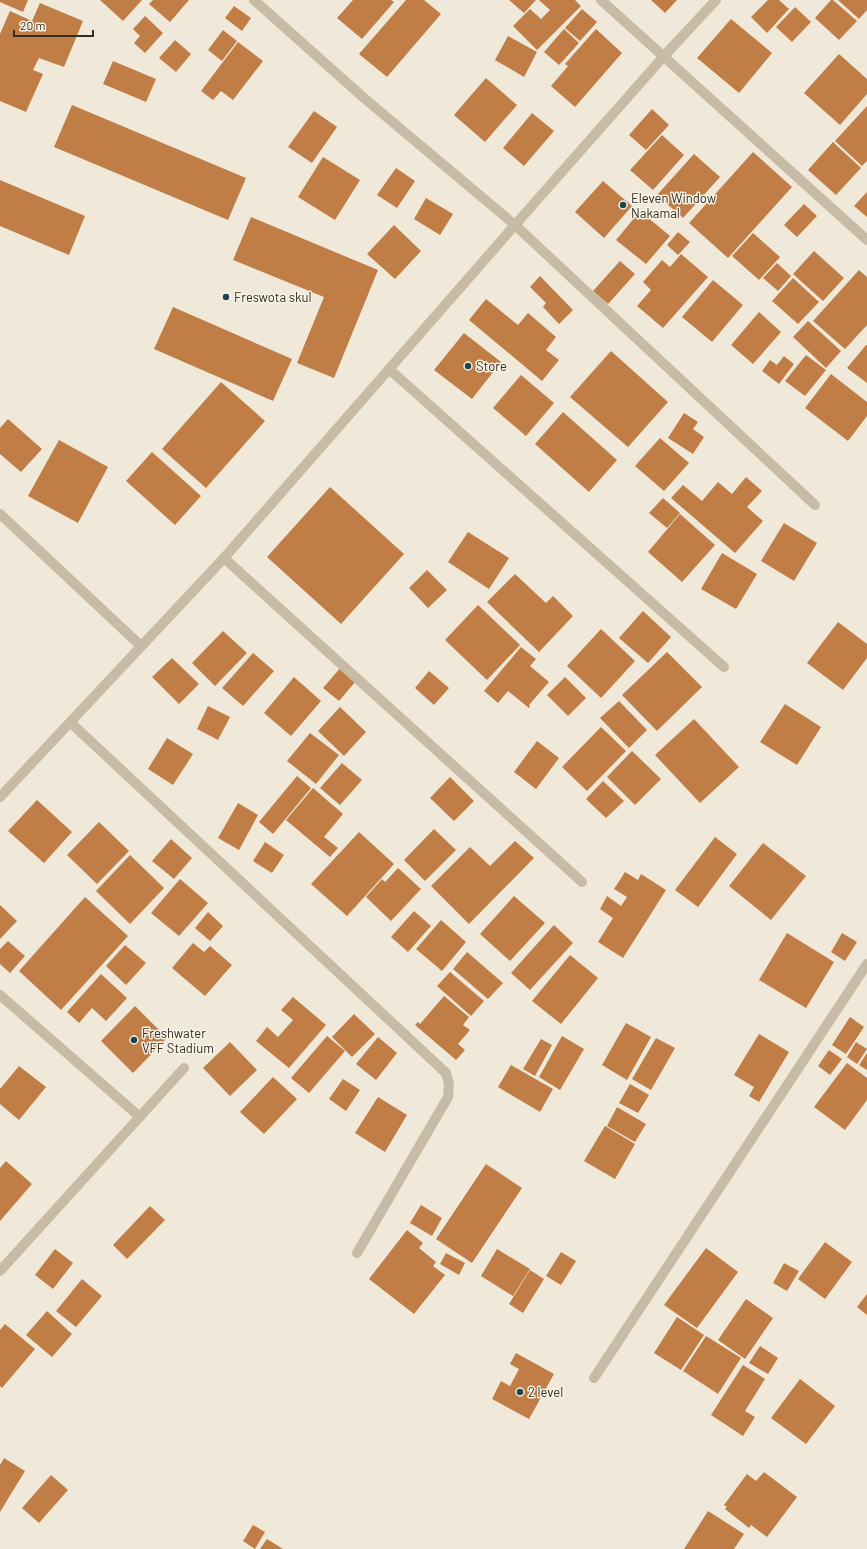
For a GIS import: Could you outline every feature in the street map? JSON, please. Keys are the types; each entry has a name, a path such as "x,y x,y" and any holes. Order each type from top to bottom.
{"street":[{"path":"254,0 364,98 515,224 815,505"},
{"path":"600,0 867,240"},
{"path":"0,797 224,558 515,224 664,56 716,0"},
{"path":"389,369 724,667"},
{"path":"0,514 141,646"},
{"path":"224,558 582,882"},
{"path":"71,723 446,1073 449,1084 448,1097 357,1253"},
{"path":"594,1378 867,964"},
{"path":"0,995 140,1117"},
{"path":"0,1271 184,1068"}],"building":[{"path":"0,0 28,0 23,12 0,2"},
{"path":"100,0 142,0 123,21"},
{"path":"153,0 189,0 170,22 149,4"},
{"path":"353,0 391,0 394,2 362,39 337,18"},
{"path":"406,0 424,0 441,14 387,77 359,54"},
{"path":"509,0 536,0 524,13"},
{"path":"539,0 575,0 581,6 537,50 513,26 530,9 541,19 550,10"},
{"path":"651,0 677,0 665,13"},
{"path":"768,0 779,0 789,9 767,33 751,17"},
{"path":"831,0 833,0 857,21 839,40 815,18"},
{"path":"838,0 867,0 867,10 859,19"},
{"path":"40,3 83,21 64,67 39,58 33,70 43,74 26,112 0,101 0,34 10,11 32,21"},
{"path":"234,6 251,18 242,31 225,18"},
{"path":"795,7 811,22 792,42 776,27"},
{"path":"582,9 597,22 580,41 565,28"},
{"path":"145,16 163,33 145,53 134,43 140,36 133,29"},
{"path":"731,19 772,53 739,93 697,58"},
{"path":"564,29 579,43 559,65 544,52"},
{"path":"596,29 622,53 575,107 551,86 568,66 565,64"},
{"path":"223,30 237,41 222,61 208,50"},
{"path":"508,36 537,52 524,77 495,60"},
{"path":"175,40 191,54 176,72 159,58"},
{"path":"238,42 263,61 233,100 221,91 213,100 201,91"},
{"path":"839,54 867,79 867,94 840,125 804,93"},
{"path":"113,61 156,79 146,102 103,84"},
{"path":"486,78 517,105 485,142 454,115"},
{"path":"72,105 246,178 228,220 54,147"},
{"path":"867,106 867,161 862,166 835,141"},
{"path":"652,109 669,125 646,150 629,135"},
{"path":"314,111 337,127 312,163 288,147"},
{"path":"532,113 554,131 524,166 503,148"},
{"path":"662,135 684,155 653,190 630,170"},
{"path":"833,142 861,168 836,195 808,170"},
{"path":"753,152 792,187 728,258 689,223"},
{"path":"694,154 720,177 683,218 657,195"},
{"path":"323,157 360,180 335,220 298,197"},
{"path":"396,168 415,181 397,208 377,195"},
{"path":"0,180 85,216 69,255 0,226"},
{"path":"603,181 632,206 604,238 575,212"},
{"path":"867,192 867,217 854,206"},
{"path":"426,198 453,214 440,235 414,219"},
{"path":"804,204 817,216 797,237 784,225"},
{"path":"640,211 670,236 646,264 616,240"},
{"path":"251,217 378,270 334,378 297,363 324,297 233,260"},
{"path":"394,225 421,251 395,279 367,254"},
{"path":"678,232 690,242 678,255 667,245"},
{"path":"753,233 780,257 759,280 732,256"},
{"path":"814,251 844,278 823,301 793,274"},
{"path":"681,254 708,277 663,328 637,306 651,290 643,282 662,260 670,267"},
{"path":"620,261 635,274 608,304 593,291"},
{"path":"777,263 791,276 778,291 763,278"},
{"path":"859,270 867,277 867,325 845,349 813,321"},
{"path":"540,276 573,310 559,324 543,307 546,303 530,287"},
{"path":"793,278 819,302 798,324 772,301"},
{"path":"713,280 743,305 712,342 682,317"},
{"path":"486,299 518,325 528,313 556,337 546,350 559,360 542,381 469,320"},
{"path":"173,307 292,359 273,401 154,349"},
{"path":"759,312 781,332 753,364 731,345"},
{"path":"808,321 841,351 826,368 793,337"},
{"name":"Store","path":"464,333 501,362 472,399 434,370"},
{"path":"867,345 867,383 847,368"},
{"path":"611,351 668,402 628,447 570,397"},
{"path":"806,355 826,370 805,396 785,381"},
{"path":"784,356 794,364 779,384 762,371 770,360 777,365"},
{"path":"831,374 867,402 867,416 848,441 805,408"},
{"path":"521,375 554,403 526,436 493,408"},
{"path":"221,382 265,421 206,488 162,449"},
{"path":"563,412 617,460 589,492 535,444"},
{"path":"684,413 698,422 693,429 704,437 693,454 668,438"},
{"path":"8,419 42,449 21,472 0,454 0,428"},
{"path":"660,438 689,463 664,491 635,466"},
{"path":"59,440 108,467 78,523 28,496"},
{"path":"152,452 201,496 175,525 126,481"},
{"path":"746,477 762,491 747,507 763,521 735,553 671,498 683,485 702,501 718,482 732,494"},
{"path":"330,487 404,554 341,624 267,557"},
{"path":"663,498 680,513 667,528 649,513"},
{"path":"680,514 715,545 682,582 648,552"},
{"path":"784,523 817,543 794,581 761,561"},
{"path":"468,532 509,558 489,589 448,562"},
{"path":"722,553 757,574 736,609 701,589"},
{"path":"427,570 447,590 428,608 409,588"},
{"path":"515,574 546,603 553,596 573,616 539,652 487,602"},
{"path":"478,605 520,645 487,680 445,640"},
{"path":"643,611 671,637 648,663 619,638"},
{"path":"838,622 867,644 867,658 843,690 807,663"},
{"path":"601,629 635,661 601,698 567,666"},
{"path":"223,631 247,653 215,686 192,663"},
{"path":"521,647 536,659 530,666 549,682 529,705 529,708 508,691 498,703 484,691"},
{"path":"667,652 702,687 657,731 622,695"},
{"path":"253,653 274,671 243,706 222,688"},
{"path":"172,658 199,684 179,704 152,677"},
{"path":"341,667 356,681 339,701 323,688"},
{"path":"429,671 449,688 434,705 415,688"},
{"path":"294,677 321,701 291,736 264,713"},
{"path":"565,677 586,698 568,716 547,695"},
{"path":"619,701 647,730 629,748 600,718"},
{"path":"785,704 821,727 797,765 760,742"},
{"path":"208,706 230,717 218,740 197,729"},
{"path":"340,707 366,732 344,756 318,731"},
{"path":"694,719 739,767 700,803 655,755"},
{"path":"601,727 626,751 587,791 562,767"},
{"path":"310,733 339,755 316,784 287,761"},
{"path":"167,738 193,754 173,785 148,769"},
{"path":"537,741 559,758 536,789 514,772"},
{"path":"632,751 661,779 635,805 607,777"},
{"path":"342,763 362,780 340,805 320,788"},
{"path":"297,776 311,788 273,834 259,822"},
{"path":"450,777 474,801 454,821 430,798"},
{"path":"603,781 624,801 606,818 586,799"},
{"path":"313,788 343,814 324,837 338,848 330,857 286,820"},
{"path":"37,800 72,832 44,863 8,831"},
{"path":"238,803 258,815 239,850 218,838"},
{"path":"99,822 129,851 97,884 67,855"},
{"path":"434,829 456,850 425,881 404,860"},
{"path":"359,832 394,864 347,916 311,884"},
{"path":"715,837 737,854 698,907 675,890"},
{"path":"171,839 192,858 174,879 152,861"},
{"path":"515,841 534,858 469,924 431,886 470,847 490,866"},
{"path":"265,842 284,855 272,873 253,861"},
{"path":"763,843 806,876 771,920 729,886"},
{"path":"130,855 164,888 130,924 96,891"},
{"path":"398,868 421,889 391,921 366,897 382,879 385,882"},
{"path":"625,872 638,880 641,874 666,890 623,958 598,942 613,918 600,909 607,896 621,906 627,897 614,889"},
{"path":"180,879 208,903 179,936 151,913"},
{"path":"514,896 545,923 510,961 480,934"},
{"path":"85,897 128,936 61,1010 19,971"},
{"path":"0,905 17,921 0,939"},
{"path":"414,911 431,926 408,952 391,937"},
{"path":"208,912 223,926 210,941 195,928"},
{"path":"441,920 466,942 442,971 416,949"},
{"path":"554,925 573,943 530,990 511,973"},
{"path":"787,933 834,962 806,1008 759,980"},
{"path":"842,933 857,942 845,961 831,952"},
{"path":"8,941 25,956 10,973 0,964 0,949"},
{"path":"193,943 204,952 210,946 232,965 205,996 172,968"},
{"path":"125,945 146,963 126,985 106,966"},
{"path":"467,952 503,983 488,999 453,969"},
{"path":"570,955 598,978 561,1024 532,1001"},
{"path":"450,972 484,1001 471,1016 437,986"},
{"path":"101,974 127,998 106,1021 92,1008 79,1023 67,1012"},
{"path":"444,996 469,1017 463,1025 470,1030 458,1044 465,1050 456,1060 415,1025 418,1022 420,1024"},
{"path":"293,997 326,1025 289,1068 256,1041 267,1027 278,1037 293,1020 281,1010"},
{"name":"Freshwater VFF Stadium","path":"135,1006 167,1038 133,1073 101,1041"},
{"path":"354,1014 375,1034 352,1057 332,1037"},
{"path":"850,1017 864,1027 846,1054 832,1045"},
{"path":"626,1023 651,1037 627,1080 602,1065"},
{"path":"759,1034 789,1052 759,1102 749,1096 754,1087 734,1075"},
{"path":"327,1036 345,1051 309,1093 291,1078"},
{"path":"562,1036 584,1049 560,1090 539,1077"},
{"path":"378,1037 397,1053 376,1080 356,1064"},
{"path":"656,1038 675,1048 651,1090 632,1079"},
{"path":"541,1039 552,1045 535,1076 523,1069"},
{"path":"230,1042 257,1070 230,1096 203,1068"},
{"path":"856,1042 867,1049 857,1064 847,1057"},
{"path":"829,1050 842,1059 830,1075 818,1066"},
{"path":"867,1053 867,1070 859,1065"},
{"path":"847,1063 867,1078 867,1100 845,1130 814,1107"},
{"path":"511,1065 553,1089 540,1112 498,1087"},
{"path":"19,1066 46,1087 19,1120 0,1104 0,1089"},
{"path":"273,1077 297,1099 264,1134 240,1112"},
{"path":"343,1079 360,1090 346,1111 329,1099"},
{"path":"630,1084 649,1095 638,1113 619,1103"},
{"path":"378,1097 407,1115 385,1152 355,1133"},
{"path":"617,1107 646,1124 635,1142 607,1126"},
{"path":"605,1126 635,1144 615,1179 584,1161"},
{"path":"6,1161 32,1184 0,1221 0,1168"},
{"path":"486,1164 522,1188 472,1263 436,1239"},
{"path":"421,1205 442,1218 432,1236 410,1223"},
{"path":"150,1206 165,1220 127,1259 113,1245"},
{"path":"407,1230 423,1243 419,1248 436,1262 433,1266 445,1275 414,1314 369,1279"},
{"path":"825,1242 852,1262 825,1299 798,1279"},
{"path":"706,1248 738,1272 697,1328 664,1305"},
{"path":"55,1249 73,1263 53,1289 35,1275"},
{"path":"497,1249 530,1269 513,1296 481,1276"},
{"path":"561,1252 576,1261 561,1285 546,1276"},
{"path":"446,1253 465,1263 459,1275 440,1264"},
{"path":"784,1263 799,1271 787,1291 773,1283"},
{"path":"530,1270 544,1279 523,1313 509,1304"},
{"path":"82,1279 102,1296 76,1327 56,1311"},
{"path":"867,1294 867,1315 857,1307"},
{"path":"746,1299 773,1318 745,1359 718,1340"},
{"path":"47,1311 72,1334 52,1357 26,1335"},
{"path":"677,1317 704,1335 681,1370 654,1353"},
{"path":"5,1324 35,1349 2,1388 0,1386 0,1330"},
{"path":"706,1336 741,1358 718,1394 683,1371"},
{"path":"760,1346 778,1358 768,1374 749,1363"},
{"name":"2 level","path":"516,1353 554,1374 529,1419 492,1399 501,1381 510,1386 519,1369 510,1364"},
{"path":"743,1365 765,1379 745,1411 755,1417 743,1436 711,1415"},
{"path":"800,1379 835,1406 806,1444 771,1418"},
{"path":"4,1458 25,1471 0,1512 0,1465"},
{"path":"764,1472 797,1497 767,1537 751,1525 749,1528 725,1509 727,1507 724,1505 747,1474 756,1481"},
{"path":"51,1475 68,1490 39,1523 22,1508"},
{"path":"708,1511 744,1534 734,1549 684,1549"},
{"path":"253,1525 265,1532 255,1549 243,1541"},
{"path":"267,1539 283,1549 260,1549"}],"place":[{"name":"Eleven Window Nakamal","path":"623,205"},
{"name":"Freswota skul","path":"226,297"},
{"name":"Store","path":"468,366"},
{"name":"Freshwater VFF Stadium","path":"134,1040"},
{"name":"2 level","path":"520,1392"}]}
